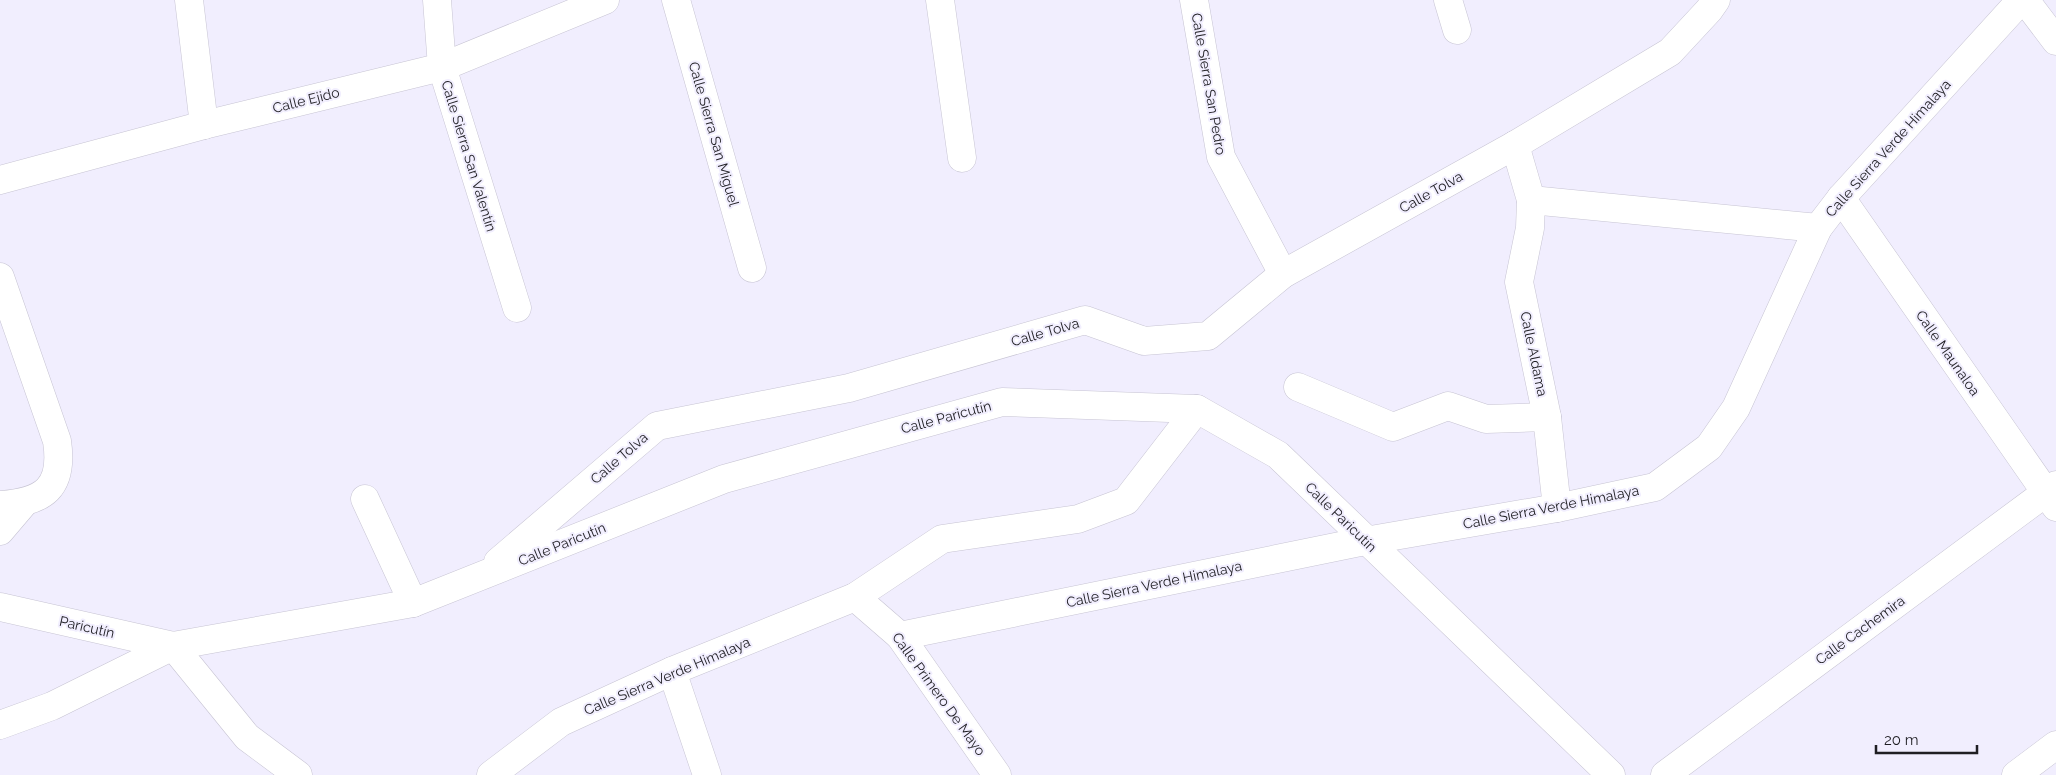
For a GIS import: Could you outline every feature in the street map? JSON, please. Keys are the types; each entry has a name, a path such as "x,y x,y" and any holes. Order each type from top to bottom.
{"street":[{"path":"189,0 204,125"},
{"name":"Calle Sierra San Valentín","path":"437,0 442,67 516,308"},
{"name":"Calle Ejido","path":"0,180 204,125 442,67 605,0"},
{"name":"Calle Sierra San Miguel","path":"676,0 752,268"},
{"path":"940,0 962,158"},
{"name":"Calle Sierra San Pedro","path":"1194,0 1220,157 1283,274"},
{"path":"1448,0 1457,30"},
{"name":"Calle Sierra Verde Himalaya","path":"900,636 1366,541 1557,508 1655,487 1709,447 1736,408 1818,228 1841,198 2021,0"},
{"path":"2025,0 2056,41"},
{"name":"Calle Tolva","path":"482,576 657,426 849,388 1085,320 1144,341 1208,336 1283,274 1515,145 1670,52 1710,4"},
{"name":"Calle Aldama","path":"1515,145 1531,200 1530,228 1518,282 1547,416 1557,508"},
{"name":"Calle Maunaloa","path":"1841,198 2052,495"},
{"path":"1531,200 1818,228"},
{"path":"0,277 57,441 59,455 57,472 49,488 39,498 12,505 0,531"},
{"path":"1298,386 1393,427 1448,406 1486,419 1547,416"},
{"name":"Calle Paricutín","path":"174,646 413,603 724,479 1002,402 1198,409 1278,454 1366,541 1611,775"},
{"name":"Calle Sierra Verde Himalaya","path":"491,775 561,722 672,671 855,597 942,539 1078,519 1126,501 1198,409"},
{"name":"Calle Cachemira","path":"1665,775 2052,495"},
{"path":"365,499 413,603"},
{"name":"Calle Primero De Mayo","path":"855,597 900,636 997,775"},
{"name":"Paricutín","path":"0,607 174,646"},
{"path":"0,725 52,706 174,646 247,737 298,775"},
{"path":"672,671 707,775"},
{"path":"2016,775 2056,745"}]}
